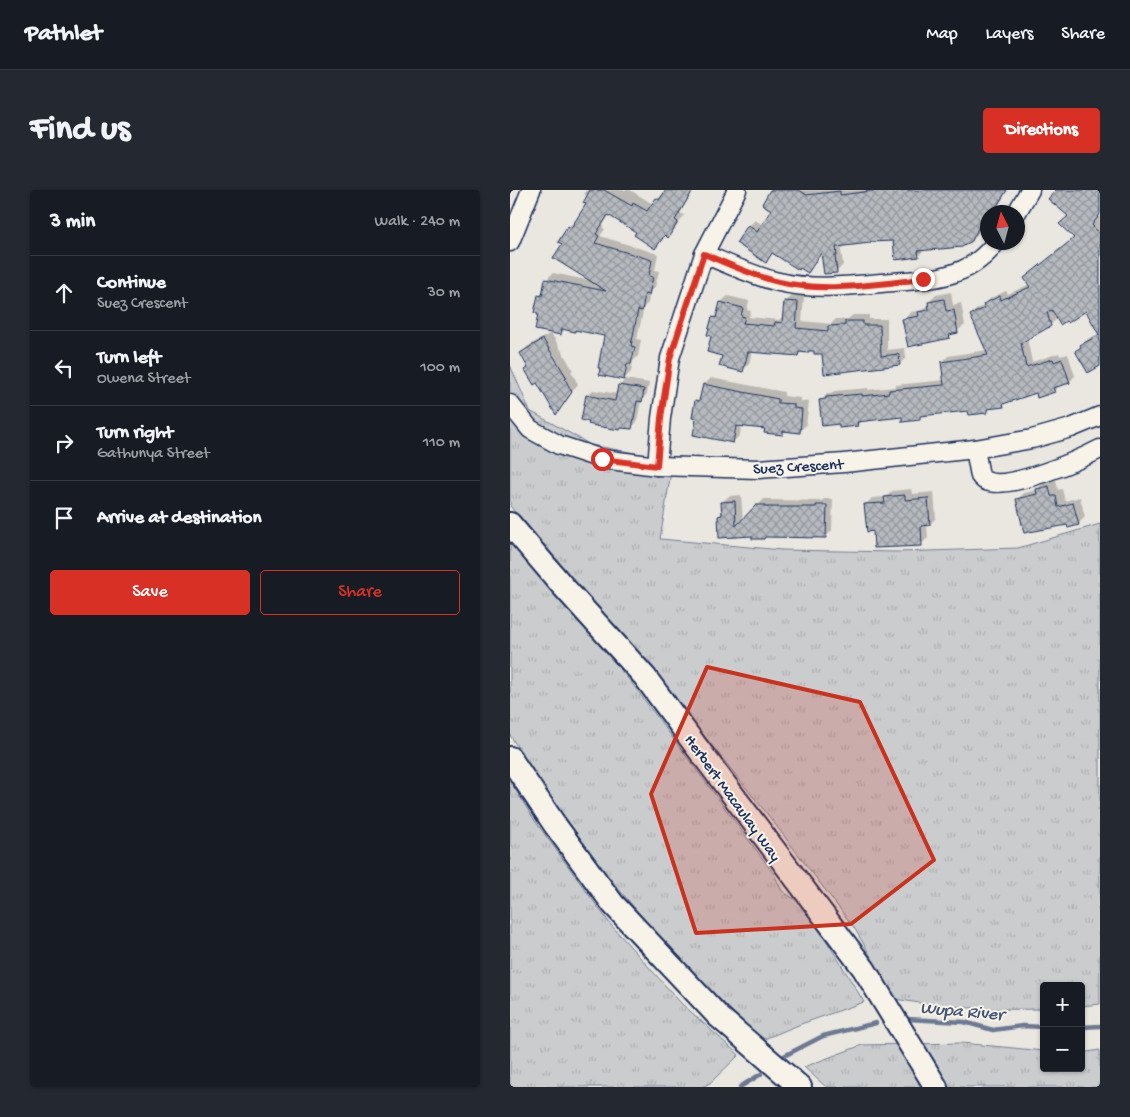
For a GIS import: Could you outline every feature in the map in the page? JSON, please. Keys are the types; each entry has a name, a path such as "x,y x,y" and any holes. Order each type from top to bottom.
{"main road":[{"name":"Herbert Macaulay Way","path":"511,525 561,584 645,677 786,868 864,969 936,1087"},
{"path":"510,758 555,826 613,904 719,1017 800,1087"}],"street":[{"path":"510,242 531,190"},
{"path":"657,466 661,418 670,358 704,254 736,190"},
{"path":"1021,205 1030,190"},
{"path":"704,254 759,277 780,283 802,286 852,286 923,279 958,272 987,254 990,250"},
{"name":"Suez Crescent","path":"510,404 530,429 559,445 602,459 657,466 758,469 844,463 975,448 1032,439 1072,428 1100,416"},
{"path":"975,448 980,476 986,481 994,482 1005,482 1035,476 1100,449"}],"highlighted area":[{"path":"707,667 860,702 934,860 851,924 696,933 651,794"}],"green space":[{"path":"510,365 530,411 591,445 673,460 660,539 782,550 899,552 1018,548 1100,524 1100,1004 1085,1006 1085,982 1040,982 1040,1009 969,1008 895,999 855,929 768,815 659,680 510,506"},
{"path":"510,540 631,682 774,874 782,891 799,902 828,943 864,1002 762,1040 674,955 601,868 531,769 510,735"},
{"path":"510,781 535,821 611,925 681,1003 739,1055 710,1083 702,1087 510,1087"},
{"path":"961,1043 1040,1051 1040,1072 1085,1072 1085,1052 1100,1050 1100,1087 826,1087 804,1067 862,1045"}],"building":[{"path":"590,190 604,190 632,206 633,203 647,211 656,198 659,200 666,190 693,190 675,220 678,222 668,238 665,235 655,249 634,235 636,232 608,215 596,234 599,236 595,243 652,260 649,276 653,277 649,295 645,294 642,311 638,310 631,346 635,347 631,364 627,364 624,380 599,375 600,368 598,368 604,336 575,330 575,332 562,329 561,335 535,330 538,314 534,313 538,295 542,296 545,279 606,291 553,258 562,244 558,242 568,226 571,228 586,204 583,203"},
{"path":"770,190 799,190 807,195 840,191 840,195 879,190 1007,190 997,205 980,205 980,224 972,241 962,247 918,251 919,257 895,260 893,241 836,247 837,273 824,274 821,253 808,273 800,268 799,270 772,253 766,263 736,243 748,225 757,232 771,210 762,204"},
{"path":"1056,190 1100,190 1100,214 1092,225 1100,234 1100,366 1088,373 1075,351 1081,347 1080,345 1099,335 1086,311 1068,323 1066,321 1060,325 1052,310 1047,312 1051,326 1021,343 1026,367 1053,359 1054,362 1062,359 1070,383 1053,388 1055,392 1037,398 1036,393 1003,404 1004,407 987,409 987,413 969,415 968,411 920,416 920,420 902,422 902,417 857,422 858,426 839,428 839,424 822,426 819,400 826,399 826,397 862,394 862,396 889,393 889,390 944,385 941,362 988,355 970,315 985,308 983,304 1000,296 1001,300 1030,287 1024,278 1074,238 1059,224 1068,216 1048,199"},
{"path":"944,299 946,311 954,310 958,333 949,335 950,338 908,347 902,319 919,316 918,312 929,310 928,302"},
{"path":"784,301 798,302 796,328 828,331 828,326 845,325 845,321 863,321 863,325 880,325 881,356 899,354 900,365 824,374 822,354 814,354 814,351 808,351 808,353 799,352 798,356 748,352 743,372 719,366 722,356 707,352 711,336 707,335 712,317 716,318 720,302 743,308 741,316 745,317 743,323 774,326 775,322 782,323"},
{"path":"543,339 567,378 565,379 572,392 556,415 537,383 534,385 525,370 528,368 520,353"},
{"path":"703,384 778,399 778,403 794,404 794,408 802,409 800,433 783,431 783,435 764,433 765,429 736,426 733,443 693,435 696,419 692,418 695,400 699,401"},
{"path":"618,385 644,389 642,402 637,401 632,429 621,428 620,430 596,426 581,420 586,395 615,401"},
{"path":"1049,486 1051,496 1056,496 1058,507 1073,503 1079,525 1068,528 1067,525 1024,533 1016,499 1037,494 1036,489"},
{"path":"905,495 905,500 928,498 930,525 921,526 922,546 874,548 873,531 867,532 864,504 885,503 884,497"},
{"path":"735,501 736,526 756,505 765,505 765,507 816,507 816,505 827,505 826,538 765,537 764,539 752,539 752,536 719,538 718,516 722,515 721,502"}],"waterway":[{"name":"Wupa River","path":"907,1019 964,1022 993,1030 1022,1026 1040,1027"},
{"name":"Wupa River","path":"782,1057 823,1036 876,1023"},
{"name":"Wupa River","path":"1085,1027 1100,1026"},
{"name":"Wupa River","path":"740,1087 761,1074"}],"route":[{"path":"602,459 657,466 661,418 670,358 704,254 759,277 780,283 802,286 852,286 923,279"}]}
